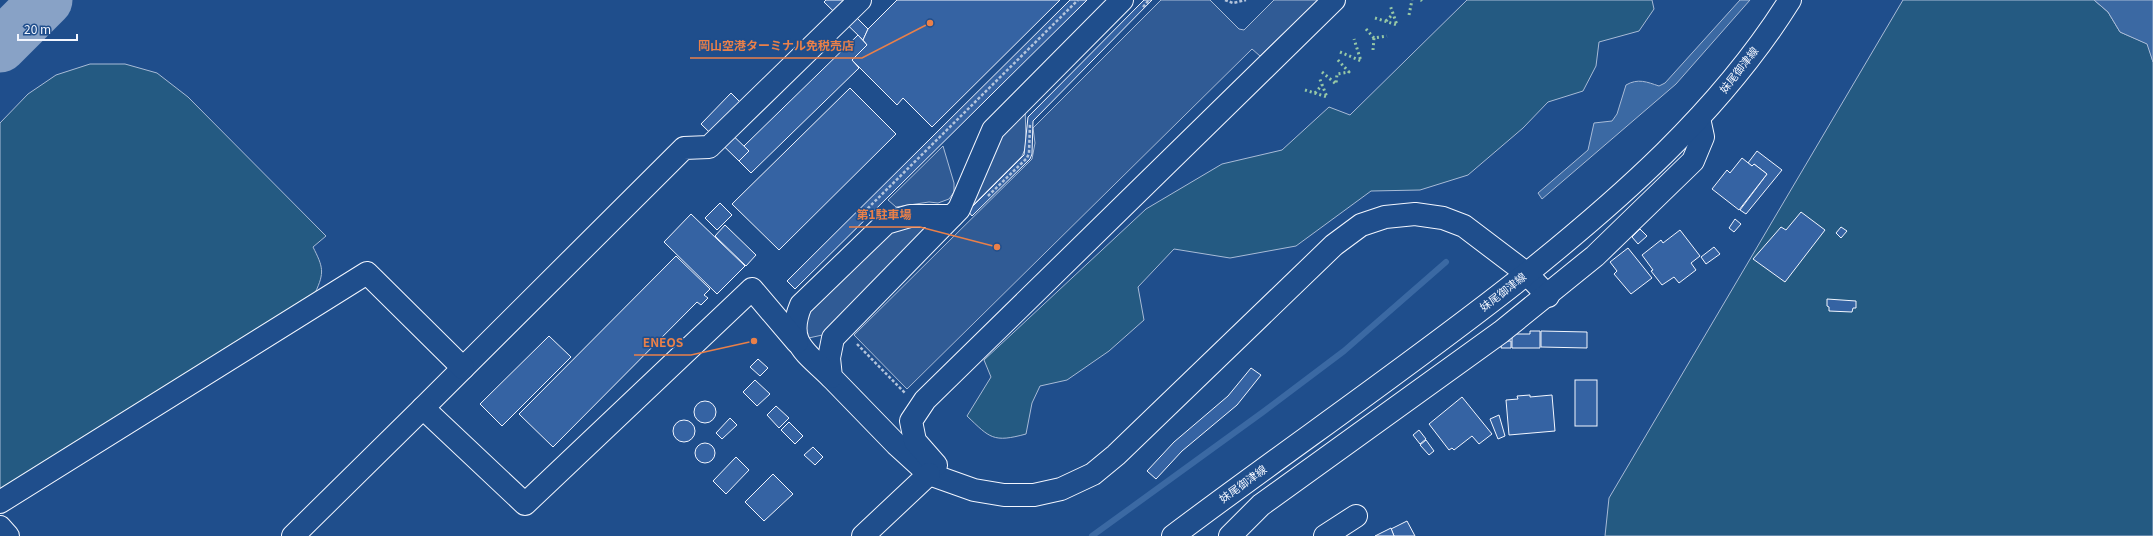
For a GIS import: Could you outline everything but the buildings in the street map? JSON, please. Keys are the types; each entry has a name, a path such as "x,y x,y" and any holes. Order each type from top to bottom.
{"main road":[{"path":"293,536 684,148 709,148 860,0"},
{"path":"950,481 915,441 911,421 925,400 1334,0"},
{"name":"妹尾御津線","path":"1173,536 1448,336 1606,208 1722,93 1777,22 1790,0"},
{"path":"831,378 829,358 833,338 844,325 952,216 964,200 993,130 1130,6"},
{"path":"1230,536 1261,505 1501,332 1548,296 1595,256 1693,161 1703,137 1698,118"},
{"path":"423,408 525,504 752,289 797,342 831,378 896,444 929,474 974,490 1004,495 1034,495 1061,489 1093,474 1122,450 1334,245 1361,225 1385,217 1415,214 1444,218 1464,226 1526,273 1548,296"},
{"path":"797,342 795,320 801,305 886,224 910,216 952,216"},
{"path":"0,502 367,273 463,368"},
{"path":"863,536 929,474"},
{"path":"1325,536 1356,516"},
{"path":"0,527 8,536"}],"path":[{"path":"853,224 1078,0"},
{"path":"1130,6 1149,0"},
{"path":"1225,0 1233,3 1246,0"},
{"path":"982,202 1027,158 1029,153 1031,119"},
{"path":"853,340 907,395"}],"shaded area":[{"path":"1161,0 1210,0 1239,29 1244,30 1274,0 1318,0 1260,56 1252,49 907,389 854,335 1032,159 1035,143 1033,128"},
{"path":"1467,0 1652,0 1654,9 1639,31 1599,42 1596,66 1583,91 1548,102 1523,128 1468,175 1420,190 1371,191 1296,246 1230,258 1174,249 1138,287 1144,320 1109,351 1067,380 1040,386 1032,403 1026,434 1006,438 993,437 987,434 967,416 991,377 984,360 1146,209 1222,164 1282,150 1329,107 1350,115"},
{"path":"1740,0 1750,0 1676,84 1542,199 1538,193 1588,150 1594,123 1612,121 1617,114 1626,85 1639,81 1659,86 1665,83"},
{"path":"1903,0 2094,0 2108,12 2120,32 2148,44 2153,62 2153,536 1605,536 1609,498"},
{"path":"2094,0 2153,0 2153,62 2147,44 2120,32 2108,12"},
{"path":"90,64 125,64 157,73 188,97 326,236 313,247 321,265 322,270 320,280 315,293 0,490 0,123 28,94 56,75"},
{"path":"1025,106 1026,140 1025,149 1022,156 967,211 990,151"},
{"path":"943,146 954,183 954,192 949,199 938,203 929,202 896,207 888,200"},
{"path":"939,223 827,334 804,339 803,316 889,234 903,226"}],"waterway":[{"path":"1092,536 1263,412 1344,351 1446,262"}],"taxiway":[{"path":"0,46 46,0"}],"hedge":[{"path":"1409,15 1412,0"},
{"path":"1375,18 1397,25 1390,5"},
{"path":"1386,21 1393,14"},
{"path":"1366,29 1374,38"},
{"path":"1373,50 1374,38 1387,36"},
{"path":"1340,52 1361,61 1354,39"},
{"path":"1322,72 1336,84 1337,74 1349,72 1336,58"},
{"path":"1305,90 1327,97 1319,77"},
{"path":"1315,93 1322,85"}],"place":[{"name":"岡山空港ターミナル免税売店","path":"930,23"},
{"name":"第1駐車場","path":"997,247"},
{"name":"ENEOS","path":"754,341"}]}
